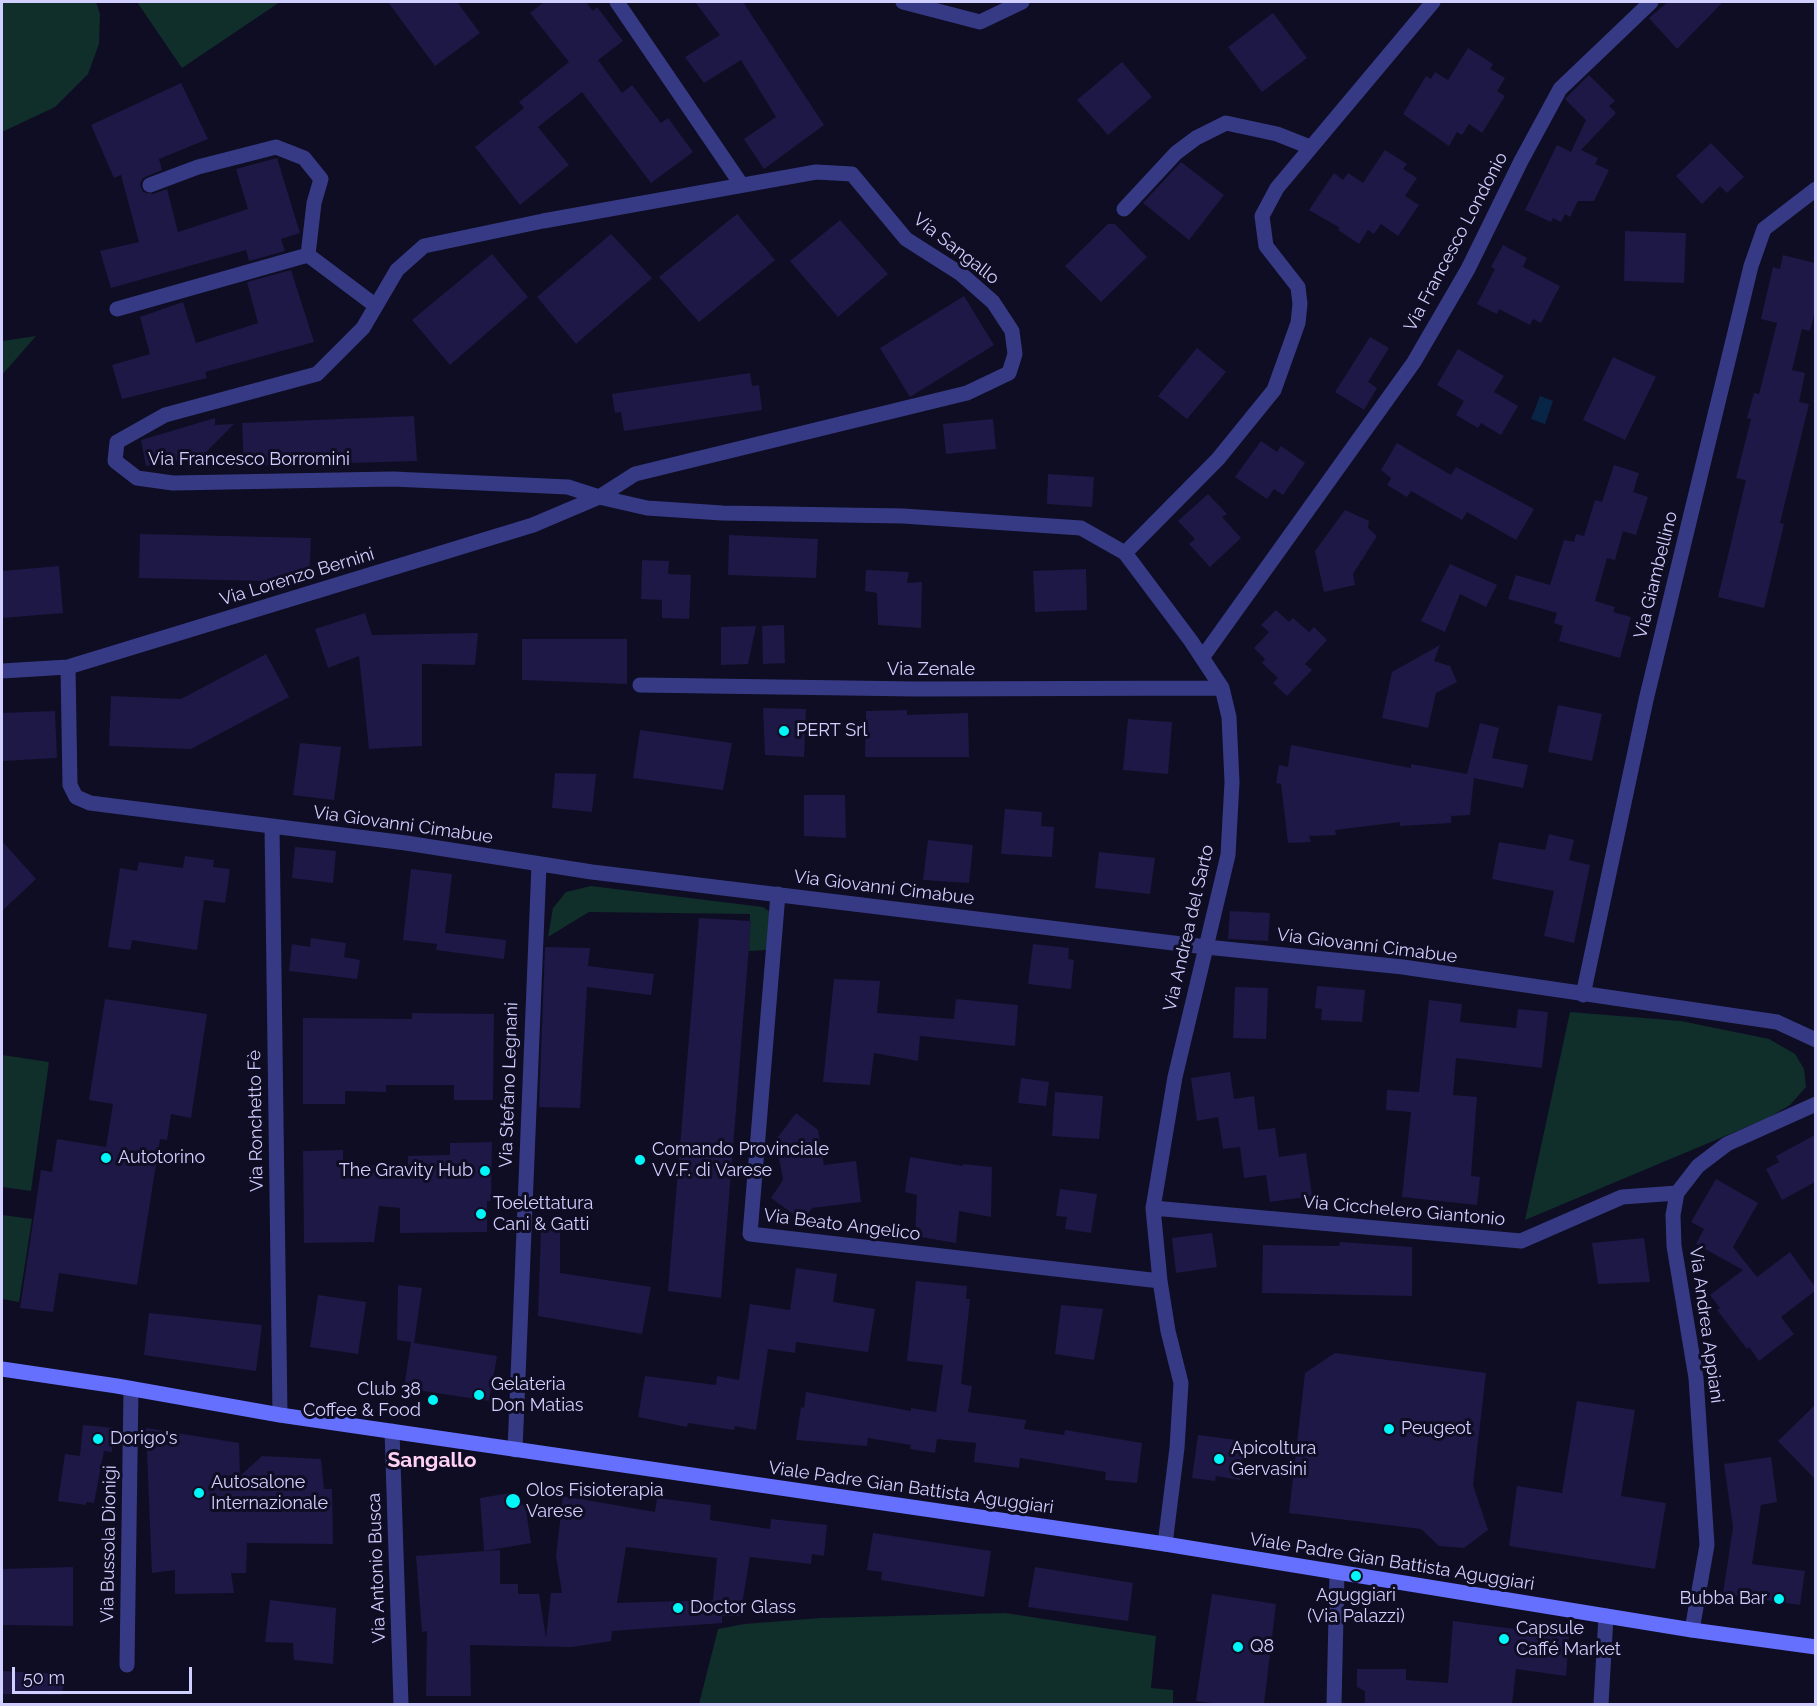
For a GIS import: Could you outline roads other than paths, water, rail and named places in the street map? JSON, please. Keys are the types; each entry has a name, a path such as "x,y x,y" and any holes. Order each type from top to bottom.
{"main road":[{"name":"Viale Padre Gian Battista Aguggiari","path":"2,1369 280,1415 1165,1544 1337,1574 1815,1647"}],"street":[{"path":"617,2 741,184"},
{"path":"903,2 980,22 1022,2"},
{"path":"599,497 647,508 701,512 903,516 1081,528 1125,553 1218,459 1274,390 1298,323 1298,286 1266,246 1262,216 1277,188 1433,2"},
{"name":"Via Francesco Londonio","path":"1202,658 1414,362 1468,269 1521,160 1560,89 1651,2"},
{"path":"1124,209 1176,153 1196,138 1226,123 1277,134 1310,147"},
{"path":"150,184 198,167 276,147 304,158 321,179 314,203 308,255"},
{"name":"Via Sangallo","path":"599,497 635,474 967,393 1009,373 1015,354 1012,332 993,302 961,274 906,239 852,174 816,172 741,184"},
{"name":"Via Francesco Borromini","path":"599,497 568,487 393,479 173,483 137,478 115,461 117,442 165,415 317,374 363,328 397,270 424,246 741,184"},
{"name":"Via Giambellino","path":"1583,995 1646,700 1751,266 1764,230 1815,189"},
{"path":"308,255 376,306"},
{"path":"117,309 308,255"},
{"name":"Via Lorenzo Bernini","path":"2,671 68,667 533,525 599,497"},
{"name":"Via Andrea del Sarto","path":"1125,553 1222,688 1229,717 1232,782 1228,855 1175,1077 1154,1208 1160,1281 1168,1331 1181,1383 1177,1449 1165,1544"},
{"name":"Via Giovanni Cimabue","path":"68,667 70,785 76,797 90,803 406,843 539,865 1206,947 1402,968 1777,1022 1815,1040"},
{"name":"Via Zenale","path":"640,685 940,689 1222,688"},
{"name":"Via Ronchetto Fè","path":"272,826 280,1415"},
{"name":"Via Stefano Legnani","path":"515,1450 539,865"},
{"name":"Via Beato Angelico","path":"778,894 750,1234 1160,1281"},
{"path":"1677,1193 1698,1166 1727,1144 1815,1104"},
{"name":"Via Cicchelero Giantonio","path":"1154,1208 1521,1241 1622,1197 1677,1193"},
{"name":"Via Andrea Appiani","path":"1677,1193 1673,1215 1674,1246 1696,1378 1707,1545 1692,1630"},
{"name":"Via Bussola Dionigi","path":"127,1665 131,1389"},
{"name":"Via Antonio Busca","path":"392,1431 401,1704"},
{"path":"1334,1704 1337,1574"},
{"path":"1601,1704 1606,1616"}],"water":[{"path":"1540,396 1553,401 1545,424 1531,419"}],"place":[{"name":"PERT Srl","path":"784,731"},
{"name":"Autotorino","path":"106,1158"},
{"name":"Comando Provinciale VV.F. di Varese","path":"640,1160"},
{"name":"The Gravity Hub","path":"485,1171"},
{"name":"Toelettatura Cani & Gatti","path":"481,1214"},
{"name":"Gelateria Don Matias","path":"479,1395"},
{"name":"Club 38 Coffee & Food","path":"433,1400"},
{"name":"Peugeot","path":"1389,1429"},
{"name":"Dorigo's","path":"98,1439"},
{"name":"Apicoltura Gervasini","path":"1219,1459"},
{"name":"Autosalone Internazionale","path":"199,1493"},
{"name":"Olos Fisioterapia Varese","path":"513,1501"},
{"name":"Aguggiari (Via Palazzi)","path":"1356,1576"},
{"name":"Bubba Bar","path":"1779,1599"},
{"name":"Doctor Glass","path":"678,1608"},
{"name":"Capsule Caffé Market","path":"1504,1639"},
{"name":"Q8","path":"1238,1647"}],"district":[{"name":"Sangallo","path":"432,1461"}]}
